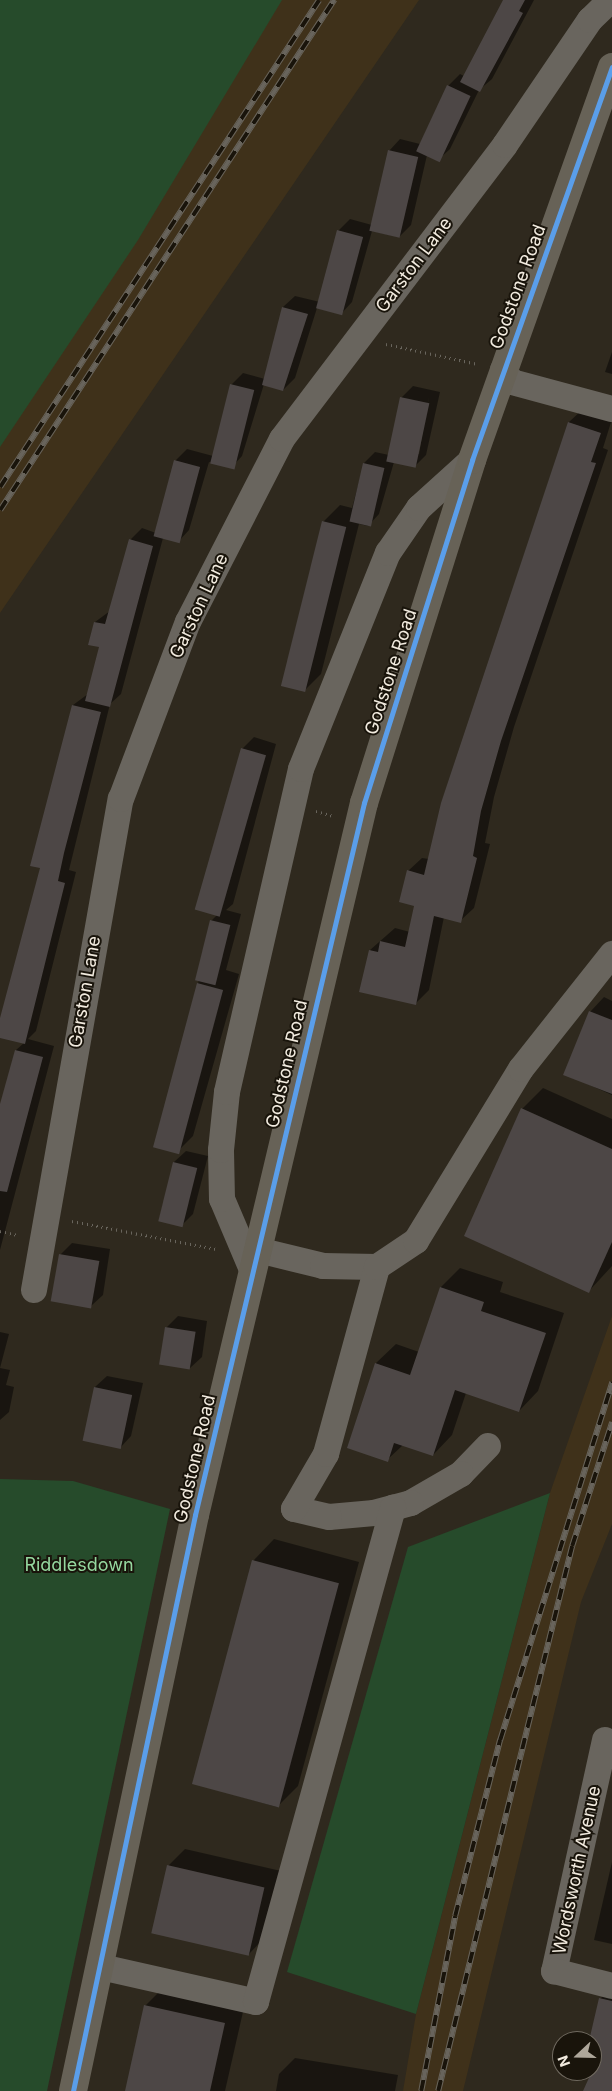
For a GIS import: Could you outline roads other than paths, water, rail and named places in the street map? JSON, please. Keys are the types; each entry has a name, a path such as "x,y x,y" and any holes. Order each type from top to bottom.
{"highway":[{"name":"Godstone Road","path":"73,2091 196,1515 359,824 472,460 612,67"}],"street":[{"name":"Garston Lane","path":"34,1290 121,799 188,622 282,439 505,144 592,10 611,0"},
{"path":"503,370 512,382 612,409"},
{"name":"Godstone Road","path":"255,1261 222,1199 221,1150 227,1092 301,769 388,552 419,508 472,460"},
{"path":"255,1261 323,1266 376,1267 416,1241 521,1070 612,954"},
{"path":"376,1267 326,1454 294,1509 329,1517 394,1508 461,1474 488,1446"},
{"path":"101,1967 256,2002 394,1508"},
{"name":"Wordsworth Avenue","path":"605,1740 554,1972 612,1986"}],"railway":[{"path":"0,487 319,0"},
{"path":"0,510 334,0"},
{"path":"421,2091 455,1916 500,1740 612,1382"},
{"path":"438,2091 572,1546 612,1422"}],"park label":[{"name":"Riddlesdown","path":"79,1565"}]}
